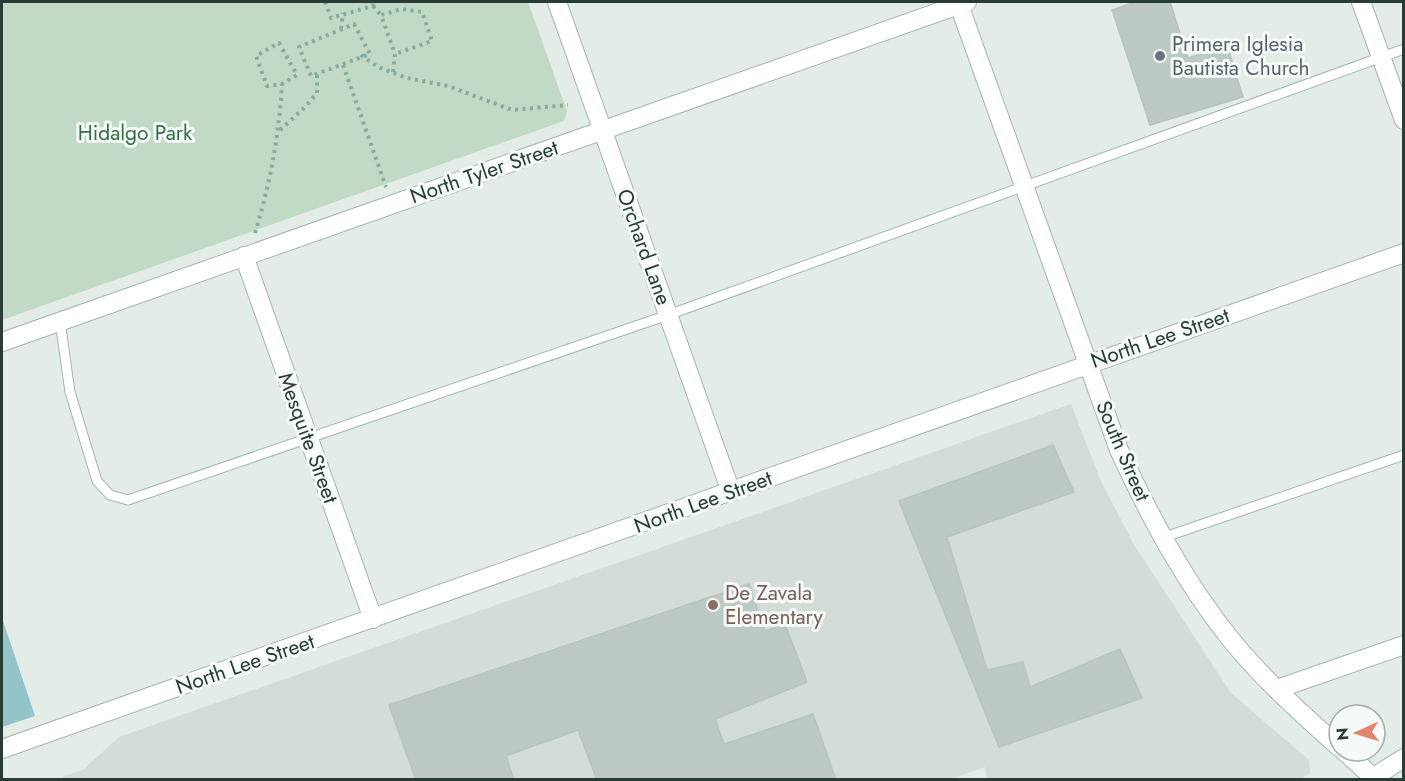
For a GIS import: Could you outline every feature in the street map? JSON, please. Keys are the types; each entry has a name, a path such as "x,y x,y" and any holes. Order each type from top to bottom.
{"street":[{"name":"Orchard Lane","path":"558,2 730,492"},
{"name":"North Tyler Street","path":"2,342 603,131 961,2"},
{"name":"South Street","path":"961,2 1119,450 1162,538 1189,582 1233,642 1277,689 1327,736"},
{"path":"1361,2 1404,120"},
{"name":"North Lee Street","path":"2,749 1404,253"},
{"name":"Mesquite Street","path":"246,255 373,619"},
{"path":"1277,689 1404,645"},
{"path":"1356,763 1372,779 1404,758"}],"lane":[{"path":"60,321 70,392 97,481 110,495 128,500 308,436 668,315 1404,49"},
{"path":"1162,538 1404,455"}],"path":[{"path":"325,2 331,18 374,4 381,15 395,54 393,72"},
{"path":"381,15 402,9 422,12 432,41 395,54"},
{"path":"340,30 343,13"},
{"path":"354,24 370,54 310,76 299,47 340,30 354,24"},
{"path":"279,43 297,75 282,84 267,86 255,56 279,43"},
{"path":"361,56 393,72 448,86 512,110 568,105"},
{"path":"343,65 392,205"},
{"path":"279,130 303,110 317,93 317,75"},
{"path":"246,255 266,198 279,130 282,84"}],"shaded area":[{"name":"De Zavala Elementary","path":"1071,404 1100,479 1134,545 1231,693 1309,760 1310,773 1299,780 987,780 985,767 949,780 64,780 63,776 83,770 119,737"}],"green space":[{"name":"Hidalgo Park","path":"2,2 528,2 567,111 564,121 2,320"}],"water":[{"path":"2,618 35,716 2,727"}],"building":[{"name":"Primera Iglesia Bautista Church","path":"1135,2 1170,2 1188,58 1227,45 1243,97 1150,125 1112,10"},
{"path":"1053,445 1074,492 947,537 987,670 1023,662 1030,687 1120,649 1142,698 999,747 899,501"},
{"path":"749,584 765,631 785,624 807,682 715,719 724,744 813,714 836,780 597,780 578,730 506,756 514,780 416,780 389,705"}],"place":[{"name":"Primera Iglesia Bautista Church","path":"1160,56"},
{"name":"De Zavala Elementary","path":"713,605"}]}
